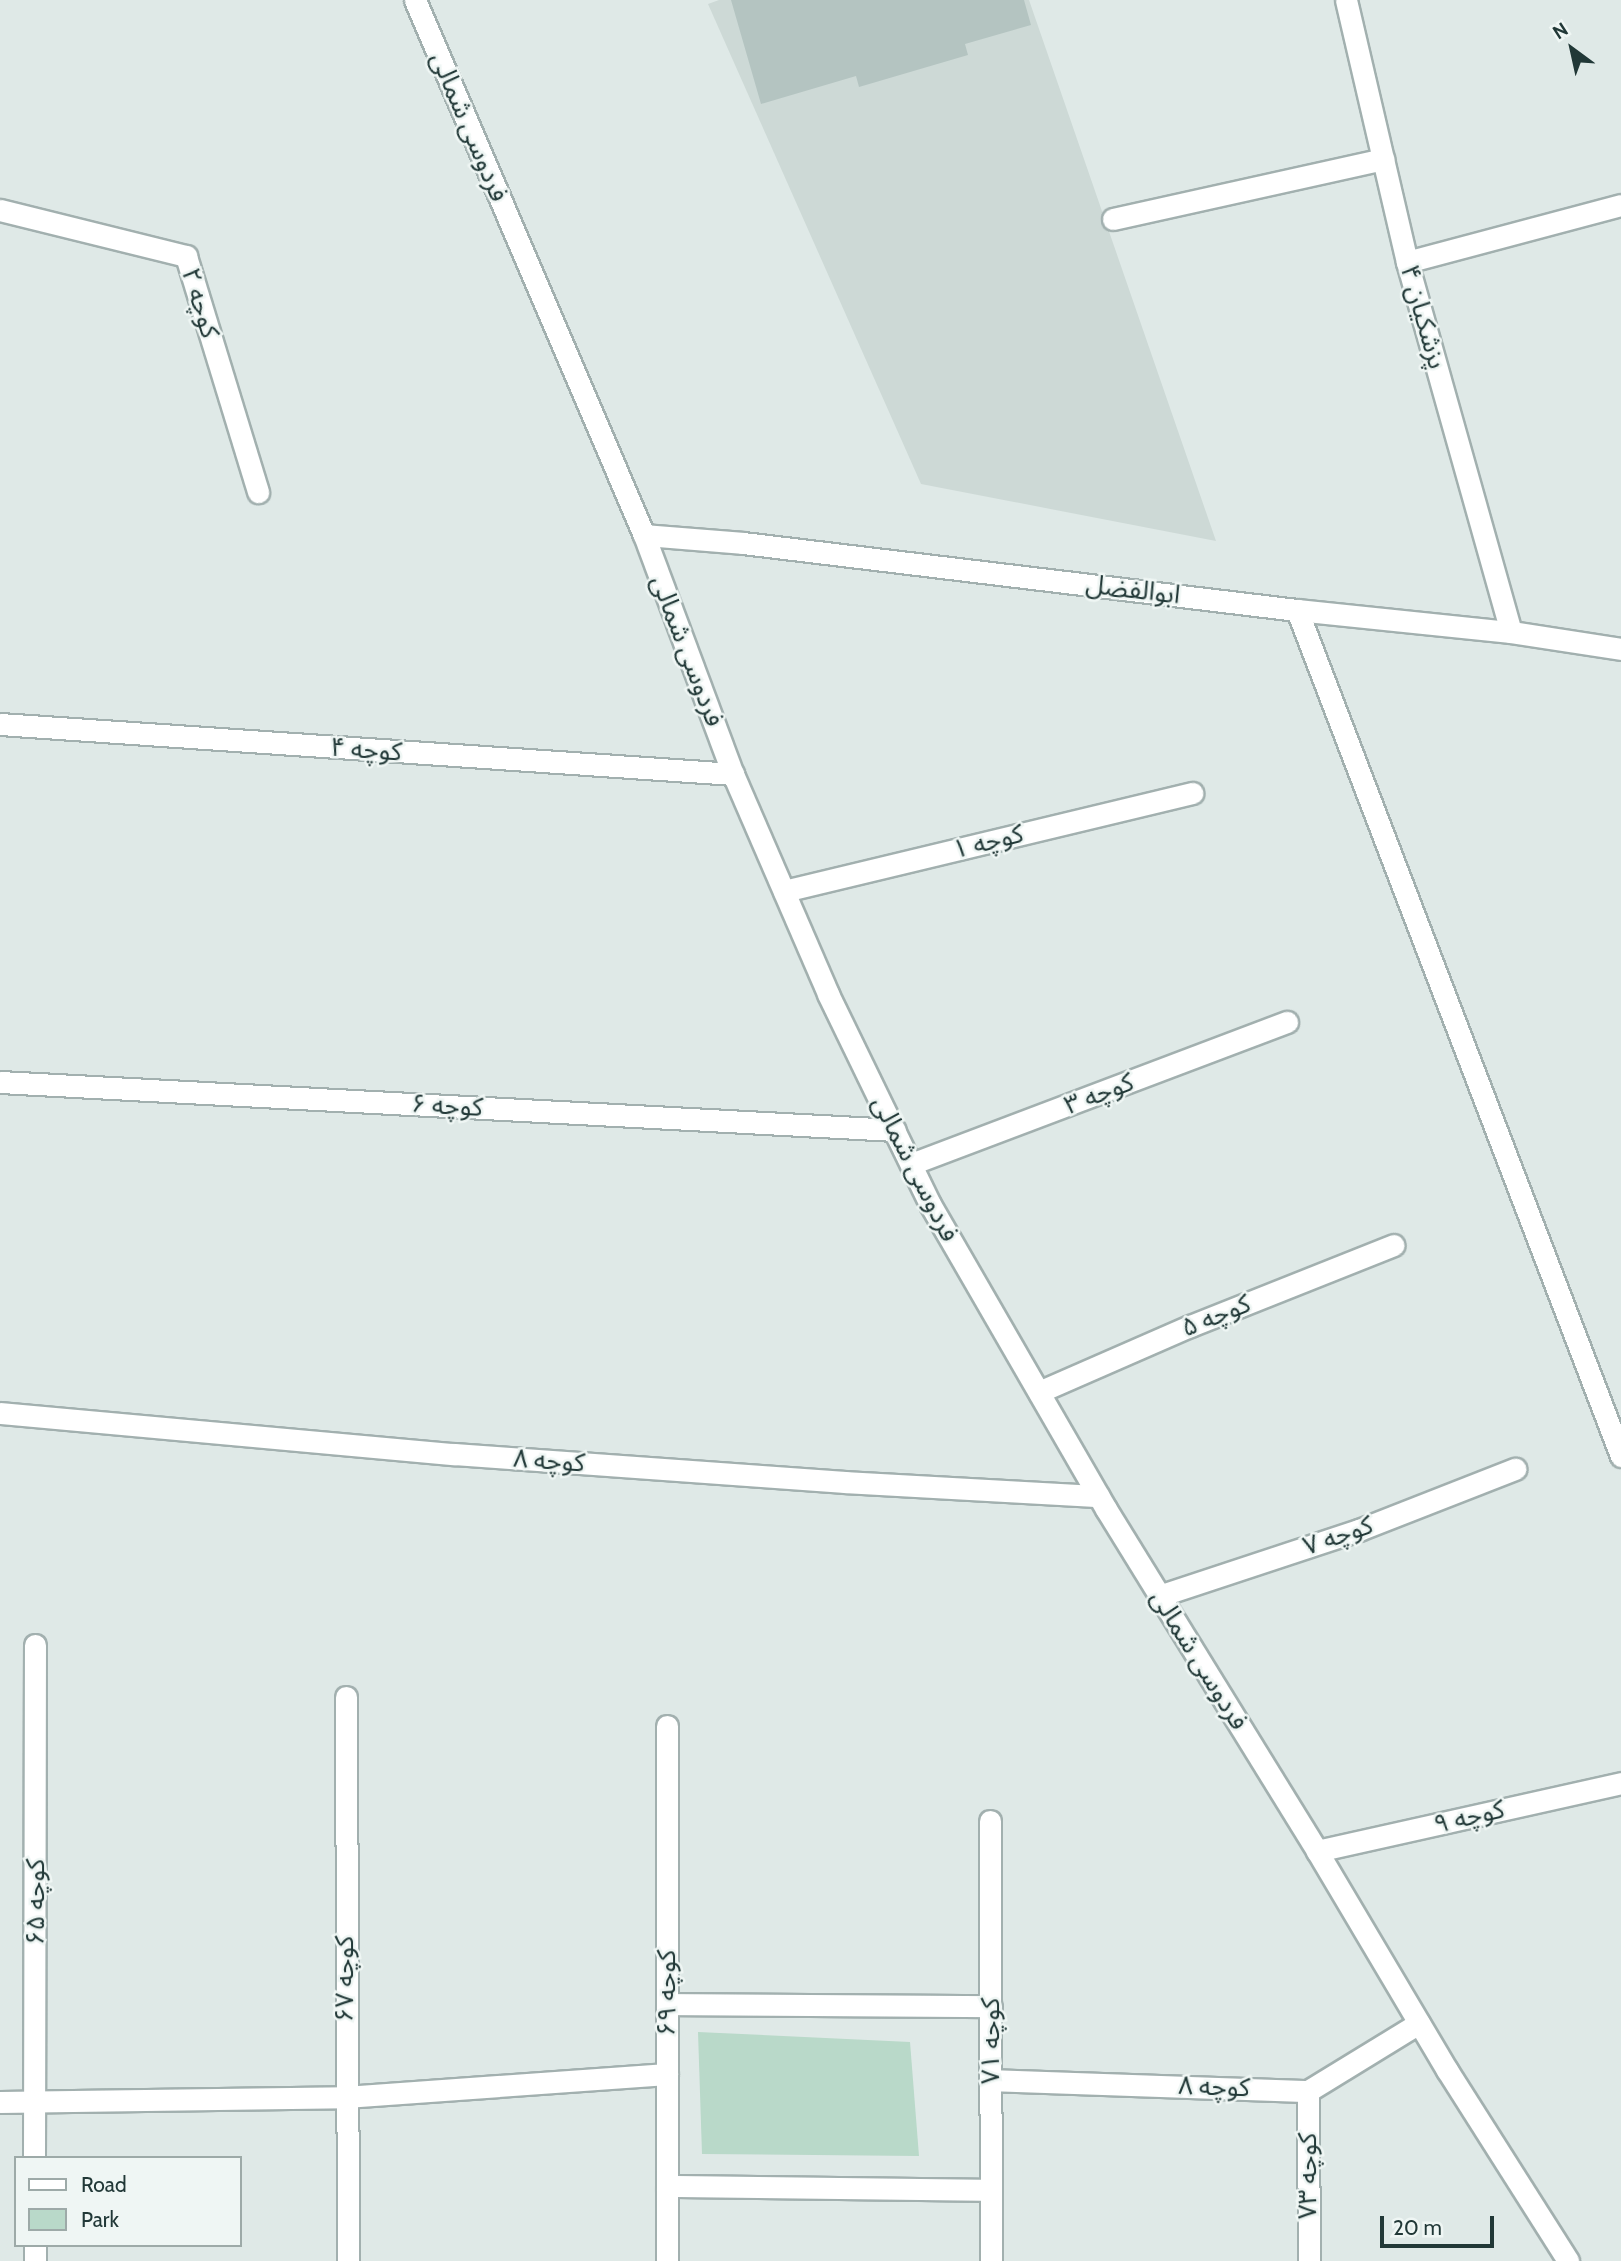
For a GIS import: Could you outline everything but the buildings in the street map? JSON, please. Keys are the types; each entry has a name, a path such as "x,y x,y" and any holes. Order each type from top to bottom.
{"street":[{"name":"فردوسی شمالی","path":"415,0 644,535 733,774 828,994 930,1204 1159,1596 1317,1851 1419,2023 1568,2261"},
{"name":"پزشکیان ۴","path":"1346,0 1407,262 1511,632"},
{"path":"1112,219 1382,159"},
{"path":"1407,262 1621,205"},
{"name":"کوچه ۲","path":"0,210 186,256 258,492"},
{"name":"ابوالفضل","path":"644,535 757,544 1297,610 1511,632 1621,649"},
{"path":"1297,610 1621,1456"},
{"name":"کوچه ۴","path":"0,724 733,774"},
{"name":"کوچه ۱","path":"784,891 1192,793"},
{"name":"کوچه ۳","path":"911,1164 1287,1022"},
{"name":"کوچه ۶","path":"0,1082 895,1130"},
{"name":"کوچه ۵","path":"1039,1392 1190,1326 1394,1244"},
{"name":"کوچه ۸","path":"0,1413 454,1454 845,1482 1099,1496"},
{"name":"کوچه ۷","path":"1159,1596 1359,1530 1515,1469"},
{"name":"کوچه ۶۵","path":"34,2156 35,1645"},
{"name":"کوچه ۶۷","path":"346,1697 345,2097 348,2261"},
{"name":"کوچه ۶۹","path":"667,1726 667,2261"},
{"name":"کوچه ۹","path":"1317,1851 1621,1783"},
{"name":"کوچه ۷۱","path":"990,1821 990,2261"},
{"path":"667,2004 991,2006"},
{"path":"1308,2091 1419,2023"},
{"path":"0,2102 345,2097 667,2074"},
{"name":"کوچه ۸","path":"991,2080 1308,2091"},
{"name":"کوچه ۷۳","path":"1308,2091 1309,2261"},
{"path":"667,2186 990,2190"}],"shaded area":[{"path":"719,0 1029,0 1216,541 921,484 708,4"}],"green space":[{"path":"698,2032 910,2042 919,2156 702,2154"}]}
